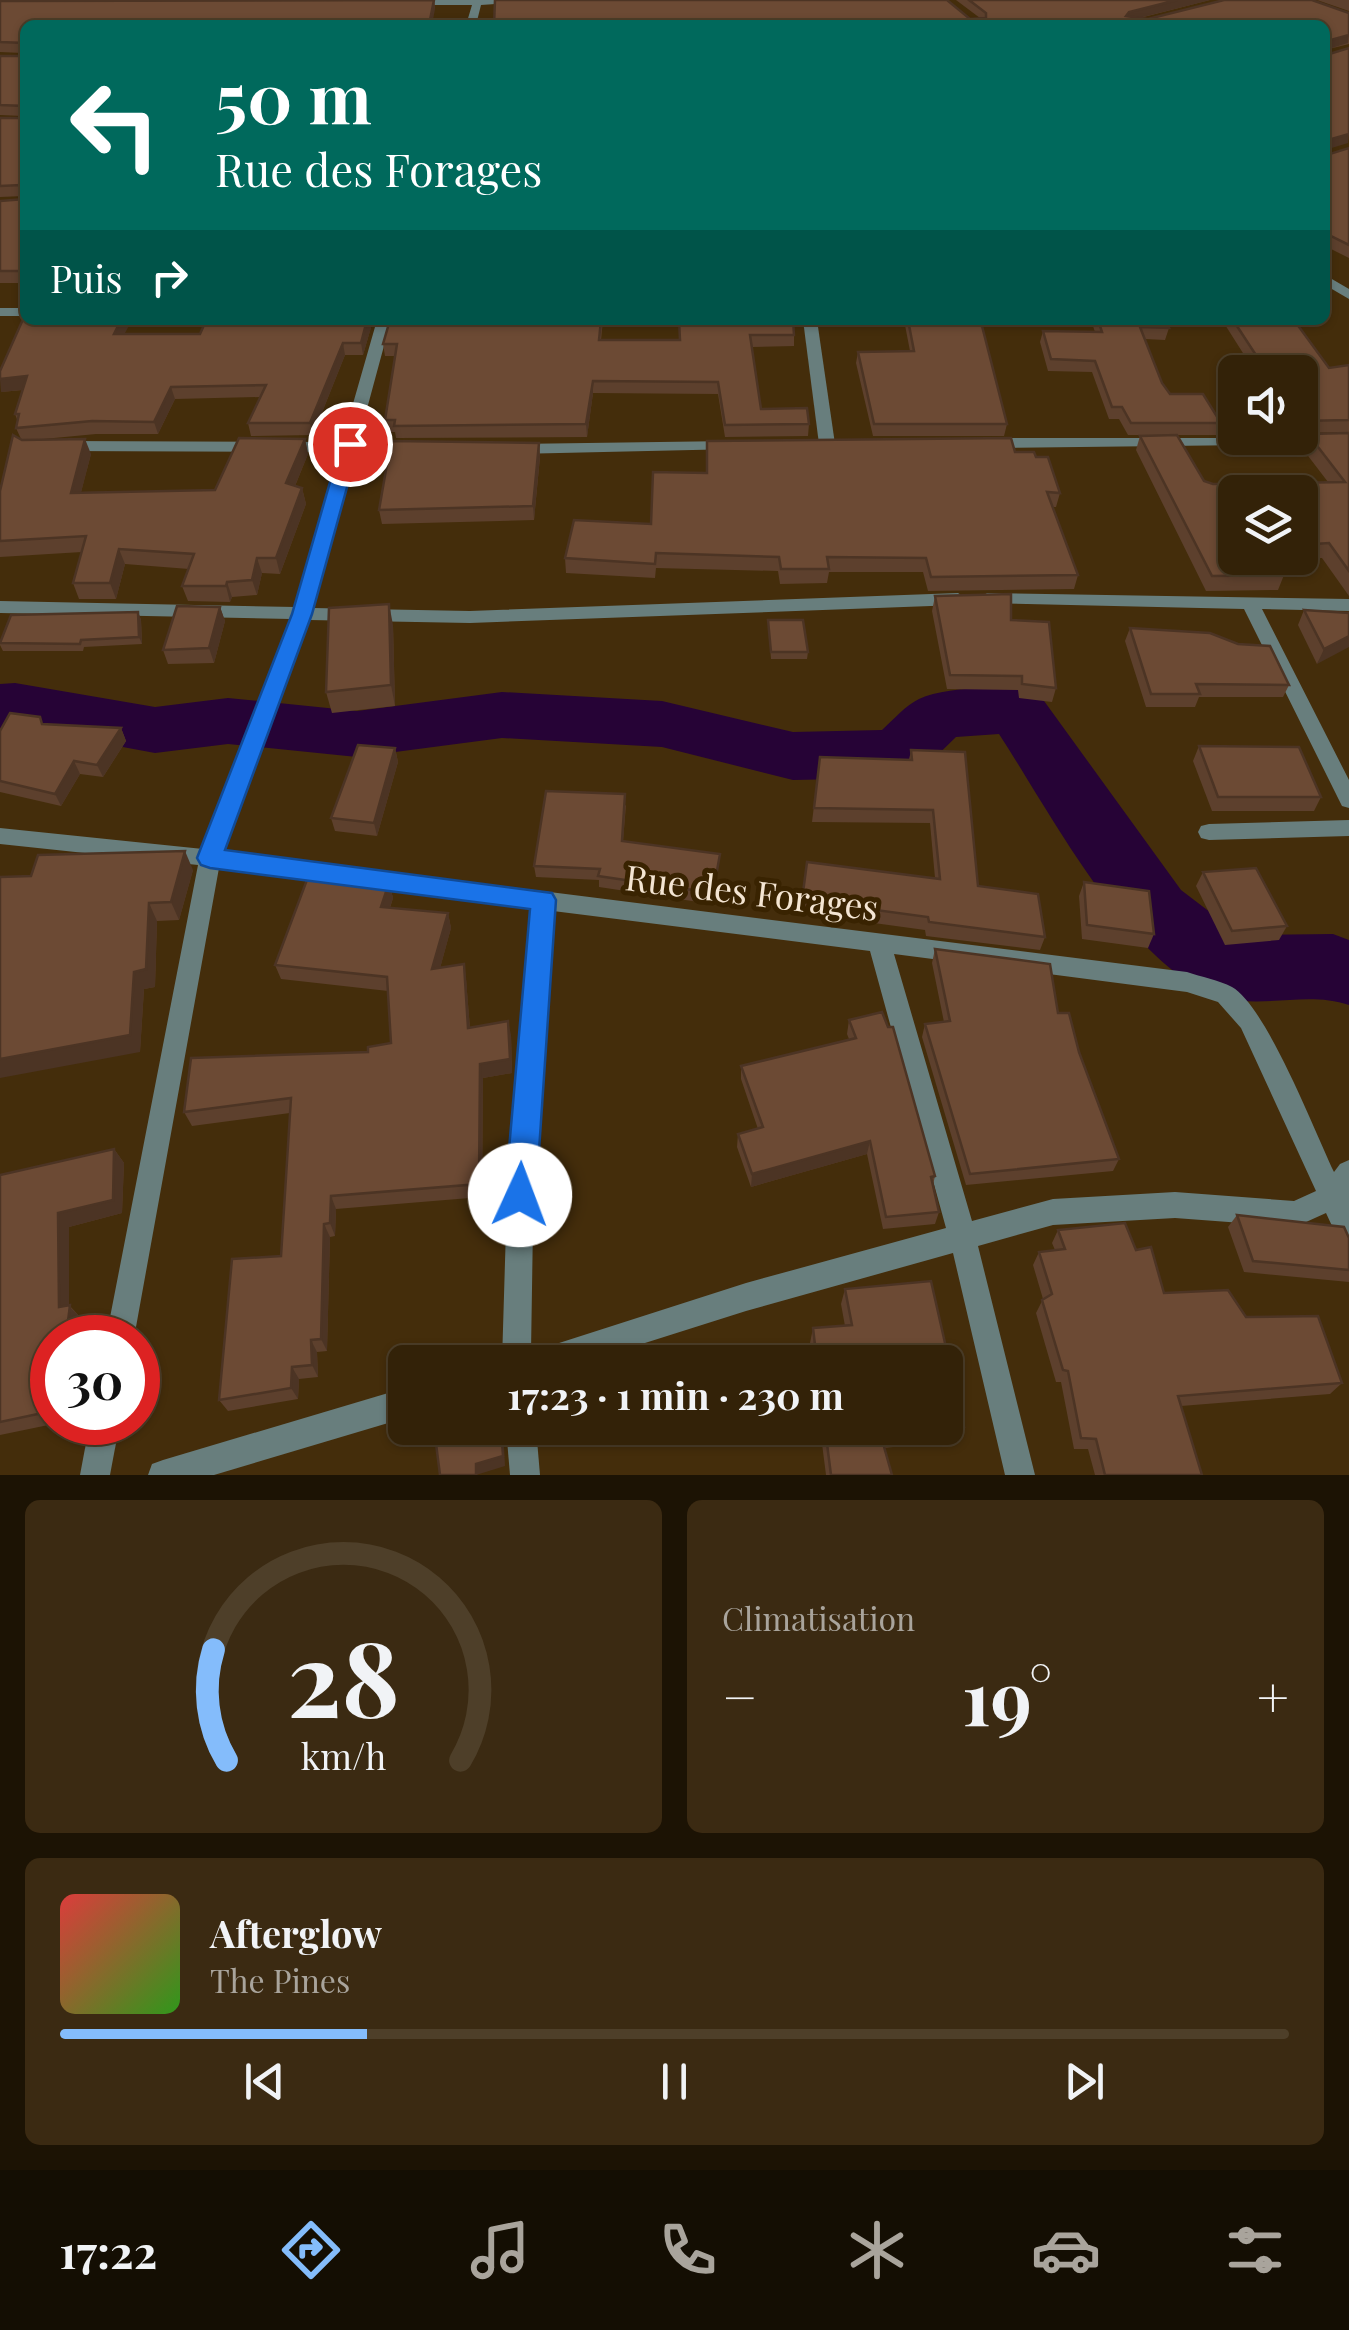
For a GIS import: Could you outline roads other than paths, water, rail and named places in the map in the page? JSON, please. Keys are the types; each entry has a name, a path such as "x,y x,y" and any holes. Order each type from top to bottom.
{"street":[{"path":"400,3 533,2"},
{"path":"124,1315 210,858 302,614 383,325"},
{"path":"811,325 826,444"},
{"path":"965,443 1349,439"},
{"path":"47,446 350,444 438,448"},
{"path":"808,444 846,444"},
{"path":"496,449 750,445"},
{"path":"0,606 470,616 1016,598 1349,605"},
{"path":"1249,602 1349,800"},
{"path":"1209,832 1349,828"},
{"name":"Rue des Forages","path":"0,836 210,858 1187,982 1226,995 1250,1022 1349,1232"},
{"path":"516,1345 521,1162 543,900"},
{"path":"879,942 962,1235 1020,1475"},
{"path":"597,1345 962,1235 1052,1212 1175,1205 1295,1214 1333,1197 1349,1173"},
{"path":"163,1475 388,1408"},
{"path":"95,1475 100,1445"},
{"path":"522,1445 524,1475"}],"waterway":[{"path":"0,706 15,705 155,730 228,721 357,734 502,715 662,724 793,756 898,754 939,716 1016,710 1155,911 1226,967 1333,966 1349,973"}]}
